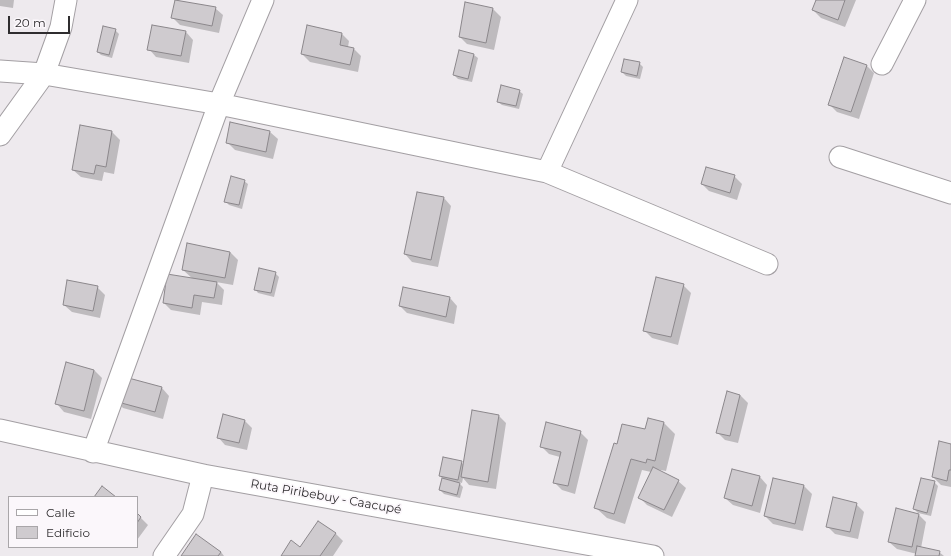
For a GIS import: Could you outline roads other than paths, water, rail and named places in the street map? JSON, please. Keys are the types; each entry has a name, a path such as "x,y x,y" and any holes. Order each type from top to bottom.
{"street":[{"path":"0,135 44,74 61,27 66,0"},
{"path":"93,452 219,104 263,0"},
{"path":"547,172 627,0"},
{"path":"882,64 915,0"},
{"path":"0,71 44,74 219,104 547,172 767,264"},
{"path":"840,157 951,193"},
{"name":"Ruta Piribebuy - Caacupé","path":"0,430 93,452 203,475 653,556"},
{"path":"164,556 193,514 203,475"}]}
